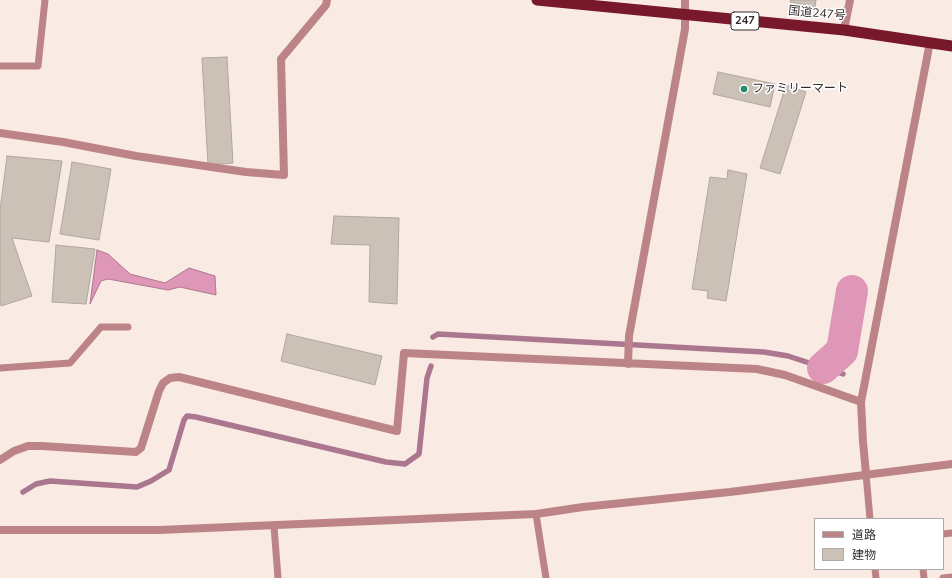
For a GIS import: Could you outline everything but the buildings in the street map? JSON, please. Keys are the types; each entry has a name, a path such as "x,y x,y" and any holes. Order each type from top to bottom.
{"highway":[{"name":"国道247号","path":"536,0 844,30 952,46"}],"street":[{"path":"0,133 63,142 136,156 246,172 284,175 281,59 326,5 327,0"},
{"path":"628,364 629,336 685,29 685,0"},
{"path":"844,30 850,0"},
{"path":"866,474 861,402 930,42"},
{"path":"0,460 14,451 28,446 136,452 141,448 159,391 163,383 170,378 179,377 397,431 404,353 757,369 785,375 861,402"},
{"path":"0,530 160,530 536,514 730,492 952,464"}],"lane":[{"path":"0,66 38,66 46,0"},
{"path":"0,368 70,363 101,327 128,327"},
{"path":"866,474 870,518"},
{"path":"536,514 546,578"},
{"path":"274,526 278,578"},
{"path":"943,578 952,577"}],"shaded area":[{"path":"97,250 108,254 130,274 165,283 189,268 215,276 216,295 180,287 168,290 108,279 101,281 90,304"}],"waterway":[{"path":"823,368 842,351 852,291"},
{"path":"433,337 438,334 764,352 788,356 843,374"},
{"path":"23,492 36,484 50,481 137,487 151,481 169,470 184,420 187,416 386,462 405,464 419,454 427,378 431,366"}],"place":[{"name":"ファミリーマート","path":"744,89"}]}
